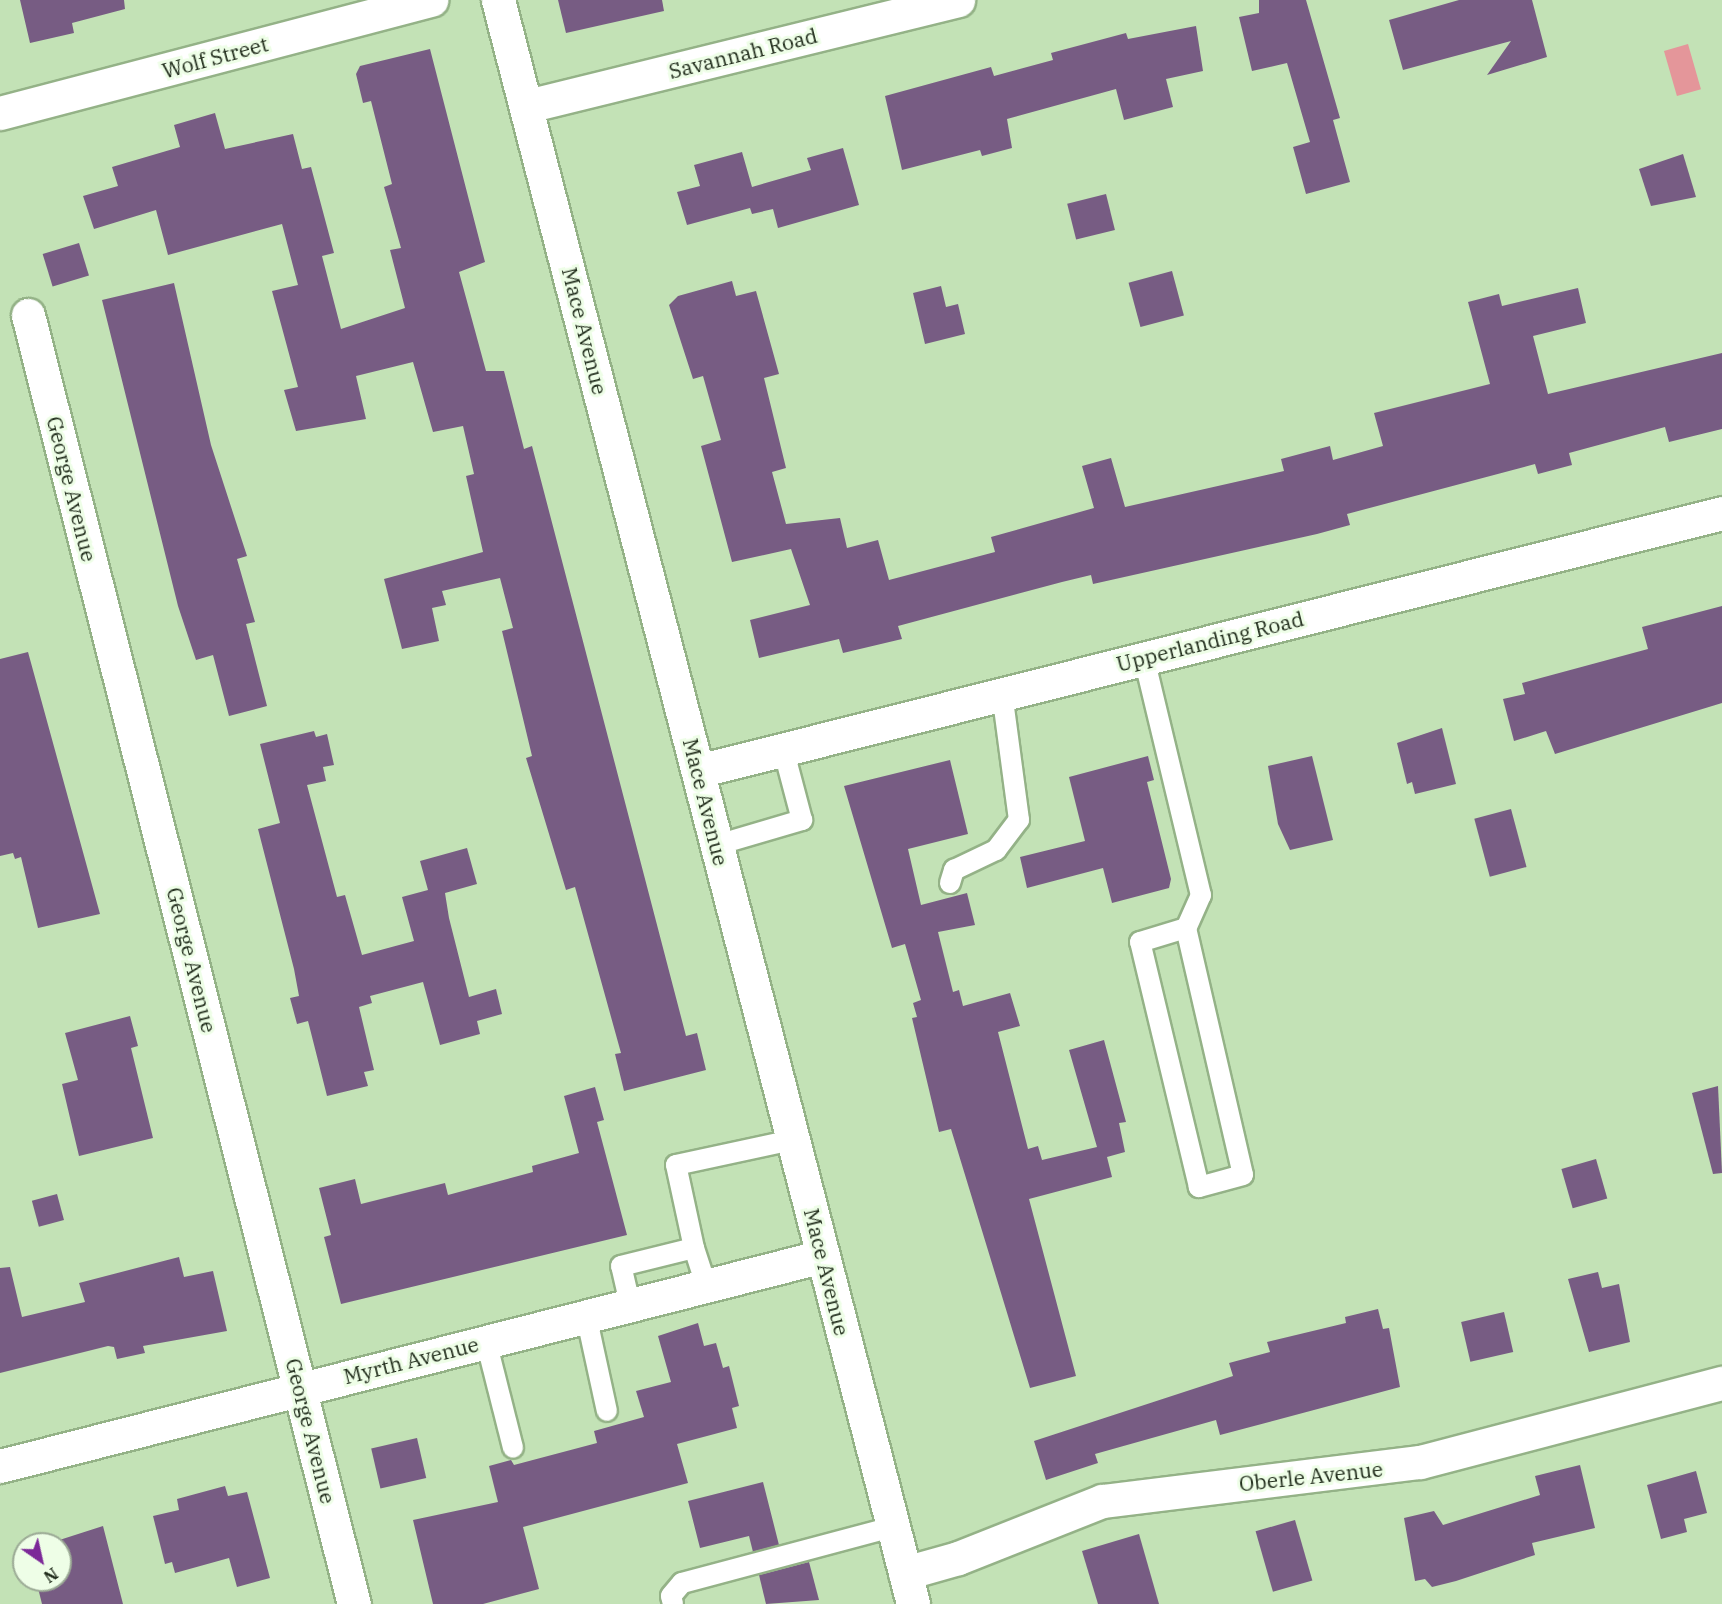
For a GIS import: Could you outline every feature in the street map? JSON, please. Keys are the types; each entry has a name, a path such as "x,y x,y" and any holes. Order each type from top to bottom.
{"street":[{"name":"Wolf Street","path":"0,113 431,0"},
{"name":"Mace Avenue","path":"498,0 909,1589"},
{"name":"Savannah Road","path":"527,106 958,0"},
{"name":"George Avenue","path":"28,315 354,1604"},
{"name":"Upperlanding Road","path":"698,771 1722,513"},
{"name":"Myrth Avenue","path":"0,1466 300,1387 823,1256"},
{"name":"Oberle Avenue","path":"909,1589 958,1558 1102,1501 1420,1462 1722,1383"}],"lane":[{"path":"1144,658 1201,895 1186,928 1244,1174 1199,1187 1140,942 1186,928"},
{"path":"950,883 954,870 996,850 1019,820 1002,693"},
{"path":"717,845 802,820 783,748"},
{"path":"706,1284 694,1248 676,1165 793,1140"},
{"path":"630,1304 621,1266 694,1248"},
{"path":"586,1315 607,1411"},
{"path":"486,1341 513,1448"},
{"path":"673,1604 671,1596 682,1583 893,1527"}],"shaded area":[{"path":"1688,44 1701,89 1677,96 1664,51"}],"building":[{"path":"20,0 124,0 125,9 72,23 74,33 30,43"},
{"path":"558,0 662,0 664,11 566,33"},
{"path":"1259,0 1306,0 1340,118 1333,120 1350,182 1306,194 1293,147 1310,142 1287,63 1252,71 1239,17 1259,13"},
{"path":"1459,0 1532,0 1547,57 1487,75 1511,41 1403,70 1389,20"},
{"path":"1196,26 1203,71 1166,79 1173,107 1124,120 1116,89 1007,119 1012,148 982,156 980,150 902,170 885,96 991,67 994,76 1053,60 1051,53 1126,33 1128,39"},
{"path":"430,49 485,262 459,272 486,371 504,371 524,449 532,446 686,1036 697,1033 706,1070 624,1091 615,1054 621,1053 575,887 566,890 526,758 532,756 502,631 513,628 500,578 442,591 446,605 432,608 439,641 402,649 384,579 483,552 466,476 474,474 463,426 433,432 413,362 356,376 366,419 296,431 284,390 298,387 272,291 298,285 282,224 168,255 156,210 94,229 83,196 118,186 112,167 180,147 174,125 215,113 225,149 293,134 302,169 311,167 334,253 322,256 341,329 405,308 390,250 401,248 384,187 392,184 371,101 363,103 356,74 360,66"},
{"path":"843,148 859,205 778,228 773,209 752,214 750,208 687,225 677,192 700,186 694,165 742,152 752,187 811,170 807,158"},
{"path":"1683,154 1696,197 1651,206 1639,169"},
{"path":"1106,194 1115,230 1076,240 1067,204"},
{"path":"79,243 89,276 53,287 43,254"},
{"path":"1172,271 1184,315 1140,327 1129,283"},
{"path":"732,281 736,296 756,291 779,374 764,378 786,468 772,472 786,524 840,518 847,548 878,540 889,580 995,552 991,537 1094,508 1082,466 1111,458 1125,507 1284,471 1281,459 1330,446 1333,460 1383,446 1374,413 1490,384 1468,302 1499,294 1502,306 1578,288 1586,323 1533,336 1548,394 1722,353 1722,429 1669,442 1665,427 1569,453 1572,465 1538,474 1535,464 1347,514 1350,525 1317,534 1093,584 1091,575 1062,582 898,626 902,639 843,653 839,639 759,658 750,620 810,605 791,549 732,562 701,446 721,440 703,376 693,379 669,305 678,296"},
{"path":"174,283 211,445 247,556 237,559 255,622 246,624 267,706 229,716 213,655 196,660 178,606 102,300"},
{"path":"941,286 946,307 958,304 965,334 925,344 913,293"},
{"path":"1722,606 1722,703 1555,754 1546,731 1514,741 1503,699 1525,694 1522,683 1648,649 1642,627"},
{"path":"28,652 100,914 38,928 21,857 15,859 13,853 0,856 0,659"},
{"path":"1442,728 1456,784 1415,794 1412,782 1407,784 1397,743"},
{"path":"314,731 316,737 327,734 334,765 323,767 326,781 307,785 337,897 345,895 362,955 414,941 402,897 428,890 420,861 467,848 477,884 445,893 449,918 469,997 496,989 502,1014 477,1021 480,1034 440,1045 423,982 370,996 372,1003 359,1007 374,1070 364,1072 368,1086 327,1096 308,1021 297,1024 290,998 299,996 294,969 258,829 280,823 260,744"},
{"path":"1148,756 1154,780 1147,782 1171,879 1169,888 1112,903 1103,868 1027,888 1020,857 1085,841 1069,777"},
{"path":"1312,756 1333,840 1290,850 1278,824 1268,766"},
{"path":"950,760 968,834 908,849 921,905 967,893 975,925 938,932 953,992 959,990 963,1006 1010,993 1020,1026 998,1032 1028,1149 1038,1146 1042,1160 1097,1147 1069,1050 1104,1040 1126,1122 1119,1123 1125,1152 1107,1157 1112,1177 1029,1199 1076,1376 1030,1388 951,1129 939,1132 912,1018 917,1017 913,1003 921,1000 905,944 892,948 844,786"},
{"path":"1511,809 1527,867 1490,877 1474,819"},
{"path":"130,1016 138,1046 131,1048 153,1138 79,1156 62,1084 78,1080 65,1033"},
{"path":"1718,1086 1722,1173 1713,1174 1692,1093"},
{"path":"595,1087 604,1120 597,1122 627,1235 341,1304 324,1237 331,1235 319,1188 355,1179 361,1204 445,1183 448,1195 533,1172 532,1166 579,1153 564,1096"},
{"path":"1596,1159 1607,1198 1573,1208 1561,1169"},
{"path":"57,1194 64,1220 39,1227 32,1201"},
{"path":"179,1257 184,1277 213,1271 227,1331 143,1346 145,1353 117,1359 114,1347 108,1346 0,1373 0,1268 10,1267 22,1317 85,1302 79,1283"},
{"path":"1598,1272 1602,1288 1619,1284 1630,1342 1589,1352 1568,1279"},
{"path":"1378,1309 1383,1329 1389,1328 1400,1387 1220,1435 1216,1420 1095,1454 1098,1463 1046,1480 1034,1441 1233,1376 1229,1363 1270,1352 1267,1342 1346,1323 1345,1317"},
{"path":"1504,1312 1513,1352 1470,1362 1461,1322"},
{"path":"698,1323 704,1346 716,1343 723,1368 729,1366 739,1406 732,1408 737,1428 677,1444 688,1483 523,1527 539,1589 483,1604 433,1604 413,1520 498,1502 489,1466 511,1460 514,1465 597,1443 594,1431 644,1417 636,1391 671,1382 658,1336"},
{"path":"417,1438 426,1478 380,1489 371,1449"},
{"path":"1580,1465 1595,1528 1532,1543 1535,1555 1456,1581 1432,1587 1425,1579 1415,1581 1404,1518 1434,1511 1443,1525 1540,1495 1535,1476"},
{"path":"1696,1471 1707,1513 1684,1519 1687,1532 1661,1539 1647,1485"},
{"path":"763,1482 779,1545 753,1552 749,1536 700,1548 688,1501"},
{"path":"225,1486 228,1496 247,1492 270,1578 237,1587 229,1558 175,1573 172,1562 165,1564 153,1516 179,1510 177,1499"},
{"path":"1295,1520 1312,1581 1273,1592 1256,1531"},
{"path":"103,1526 123,1604 42,1604 39,1592 72,1592 72,1536"},
{"path":"1139,1534 1159,1604 1098,1604 1082,1551"},
{"path":"809,1562 819,1600 766,1604 759,1575"}]}
